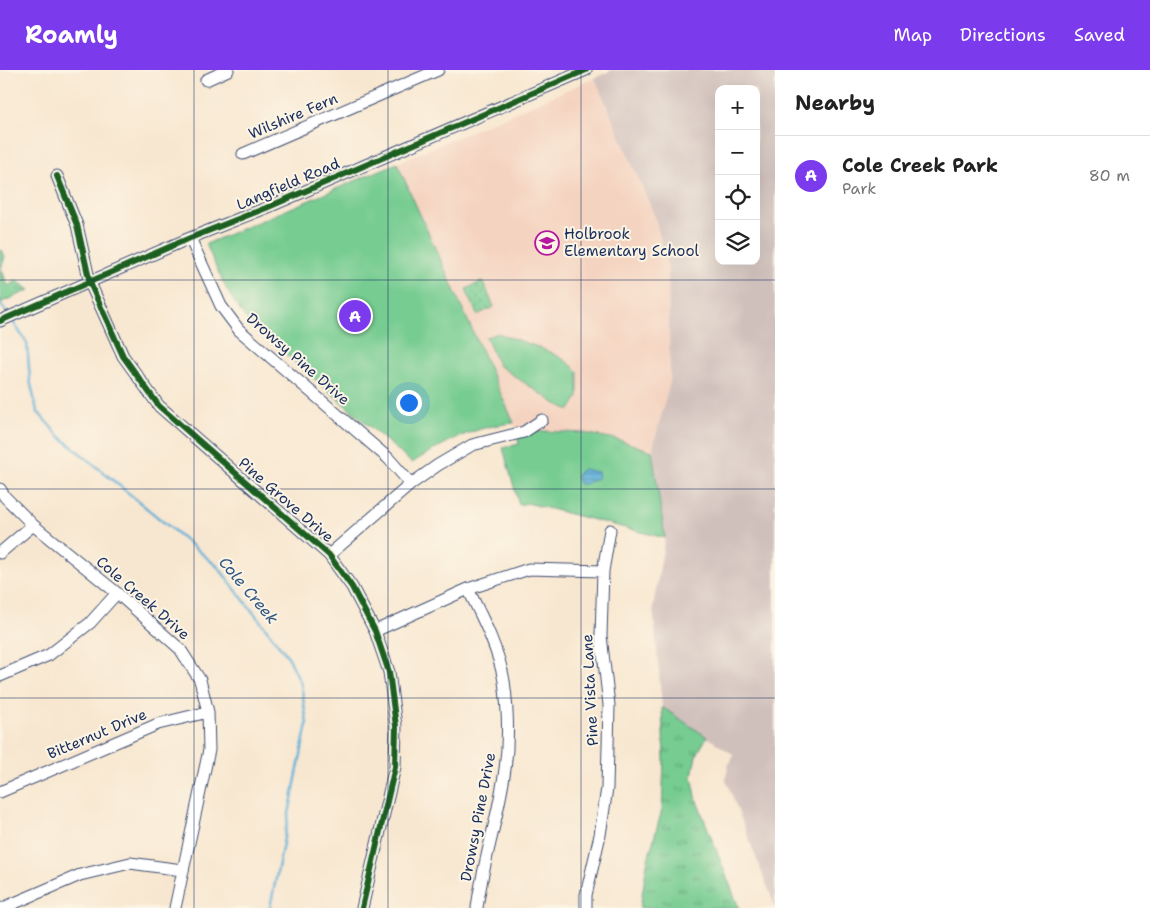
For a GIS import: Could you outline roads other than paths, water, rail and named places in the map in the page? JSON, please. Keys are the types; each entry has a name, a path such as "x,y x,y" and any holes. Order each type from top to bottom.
{"street":[{"path":"206,80 228,70"},
{"path":"406,70 411,82"},
{"name":"Wilshire Fern","path":"243,154 438,70"},
{"name":"Langfield Road","path":"0,321 586,70"},
{"name":"Pine Grove Drive","path":"57,176 77,225 90,283 123,356 159,406 330,555 352,587 375,631 390,672 396,726 395,767 362,908"},
{"name":"Drowsy Pine Drive","path":"190,238 221,306 239,330 388,458 411,484"},
{"path":"330,555 411,484 438,465 472,445 524,432 542,420"},
{"name":"Cole Creek Drive","path":"0,489 5,497 33,525 117,593 180,649 200,680 208,712 209,750 175,908"},
{"path":"0,553 33,525"},
{"name":"Pine Vista Lane","path":"586,908 586,895 600,835 607,788 609,705 601,636 603,571 610,530"},
{"path":"375,631 468,589 529,570 603,571"},
{"name":"Drowsy Pine Drive","path":"468,589 489,633 504,680 508,725 505,769 480,884 477,908"},
{"path":"0,676 49,655 90,623 117,593"},
{"name":"Bitternut Drive","path":"0,792 158,724 208,712"},
{"path":"3,908 80,875 130,863 182,870"}],"water":[{"path":"583,469 598,472 599,477 585,484 580,484 577,475"}],"waterway":[{"name":"Cole Creek","path":"0,303 8,314"},
{"name":"Cole Creek","path":"11,319 27,343 30,380 37,411 58,435 218,567 289,658 301,684 307,724 270,908"}],"place":[{"name":"Holbrook Elementary School","path":"547,243"},
{"name":"Cole Creek Park","path":"355,316"}]}
